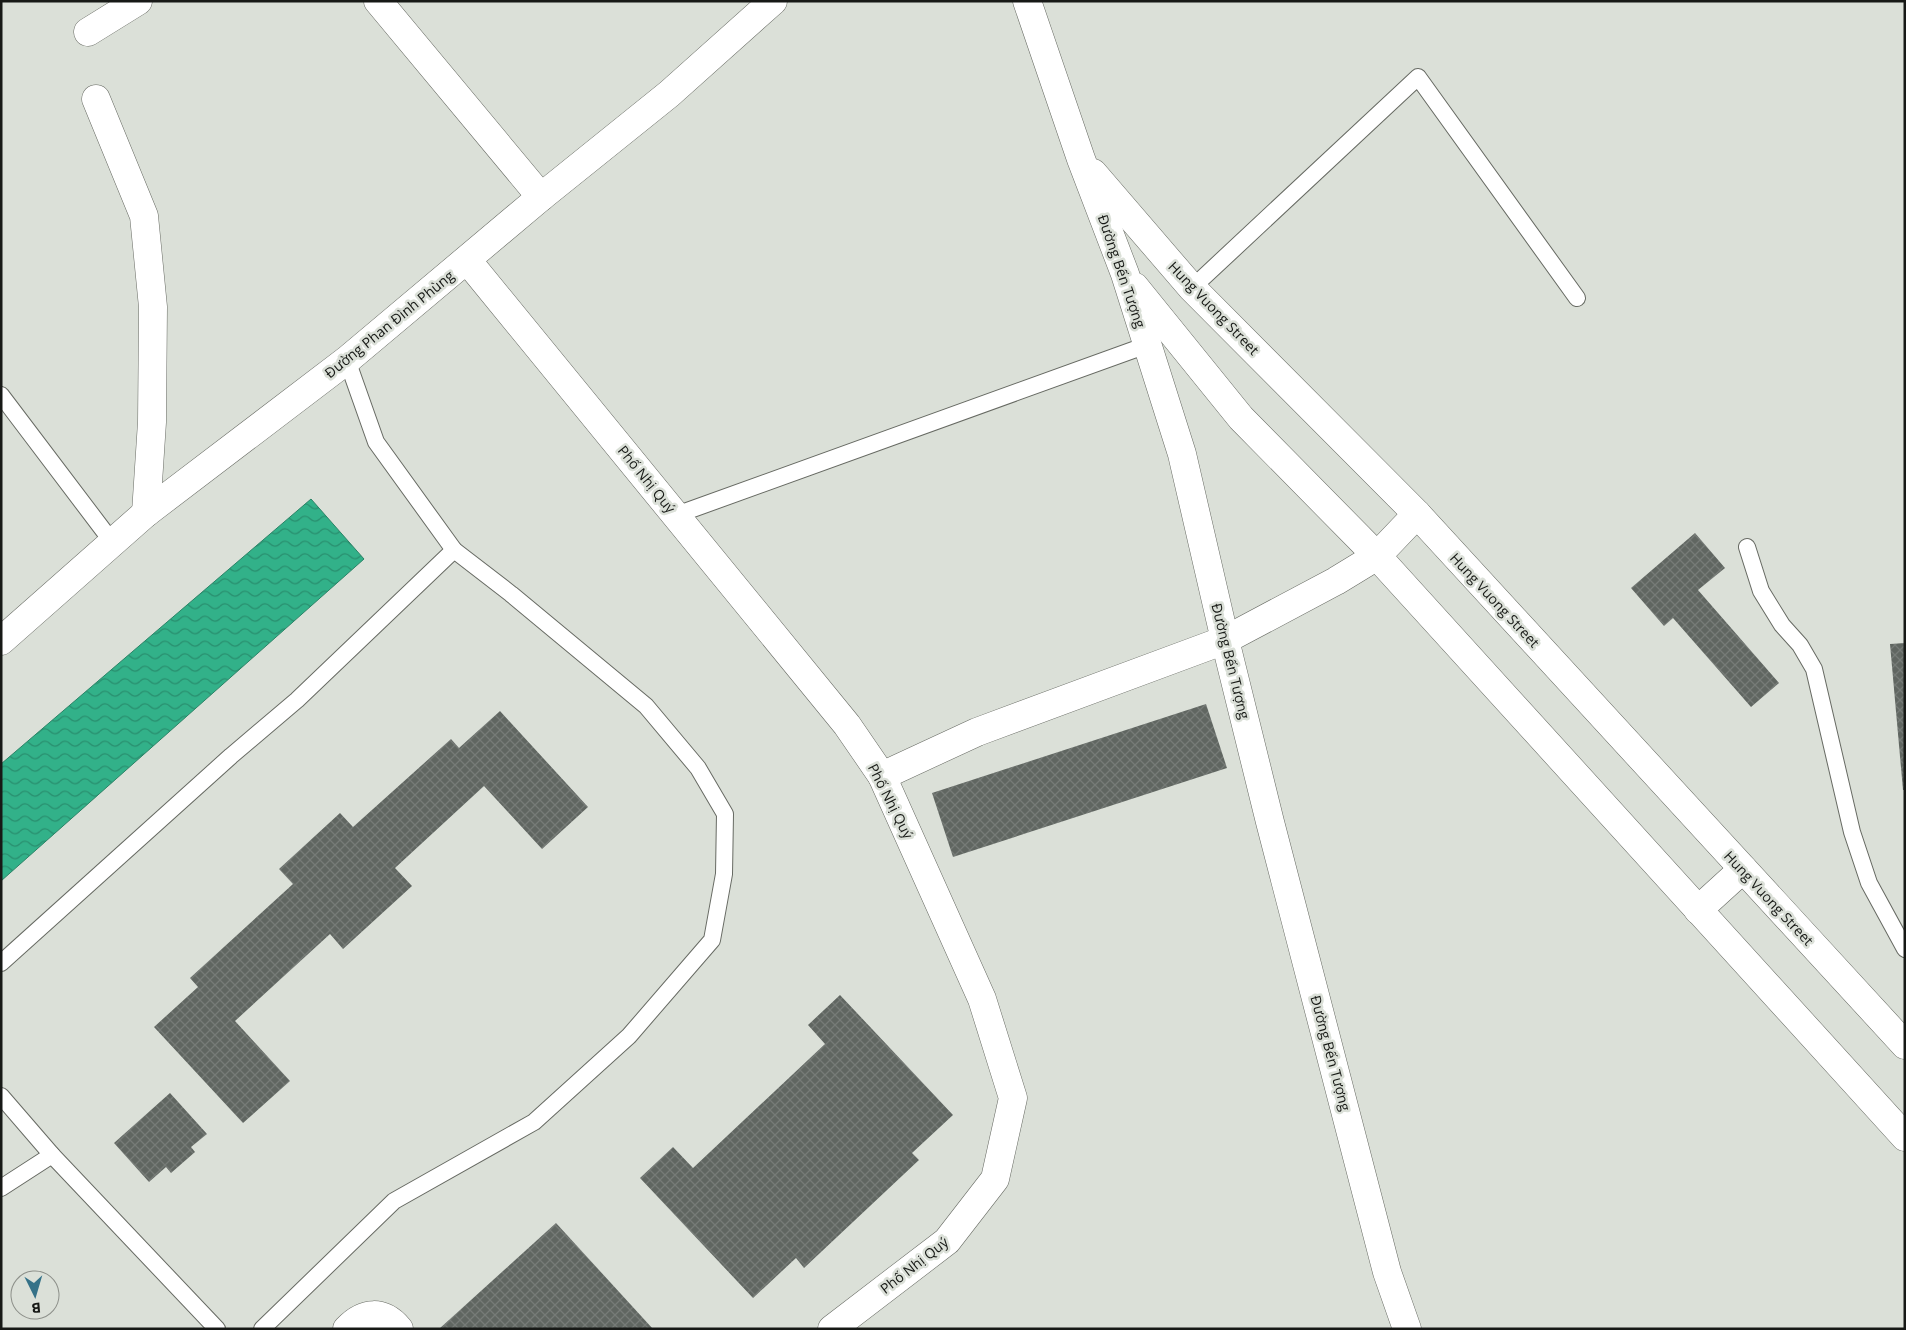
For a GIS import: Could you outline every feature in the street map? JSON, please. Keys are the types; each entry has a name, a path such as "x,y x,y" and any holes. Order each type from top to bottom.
{"street":[{"path":"88,32 138,1"},
{"path":"378,1 541,197"},
{"name":"Đường Phan Đình Phùng","path":"1,641 146,513 347,360 541,197 669,94 774,1"},
{"name":"Đường Bến Tượng","path":"1028,1 1081,159 1125,274 1182,454 1270,822 1387,1272 1407,1329"},
{"path":"96,98 144,216 153,307 152,422 146,513"},
{"name":"Hung Vuong Street","path":"1081,159 1192,288 1417,514 1905,1045"},
{"name":"Phố Nhị Quý","path":"467,260 847,724 882,776 982,999 1013,1098 996,1179 947,1241 832,1329"},
{"path":"1125,274 1241,418 1377,556 1905,1138"},
{"path":"882,776 977,732 1225,640 1377,556 1417,514"},
{"path":"1698,910 1743,869"},
{"path":"347,1329 365,1315 376,1315 388,1319 399,1329"}],"lane":[{"path":"1192,288 1418,77 1578,298"},
{"path":"676,515 1147,345"},
{"path":"262,1329 394,1201 534,1122 629,1036 712,940 724,874 725,814 698,768 646,706 454,550 376,442 347,360"},
{"path":"1,394 113,543"},
{"path":"1747,547 1761,591 1782,624 1800,645 1814,669 1852,832 1869,883 1905,950"},
{"path":"1,963 231,756 297,700 454,550"},
{"path":"1,1096 52,1155 217,1329"},
{"path":"1,1188 52,1155"}],"water":[{"path":"311,499 364,559 1,881 1,764"}],"building":[{"path":"1695,533 1725,568 1698,590 1779,683 1751,707 1673,618 1664,626 1631,588"},
{"path":"1905,643 1905,790 1903,790 1890,644"},
{"path":"1206,704 1227,768 953,857 932,793"},
{"path":"500,711 588,807 542,849 484,786 395,868 412,886 343,949 330,934 235,1021 290,1081 243,1123 154,1027 198,987 190,978 293,884 279,869 340,813 353,827 451,739 459,748"},
{"path":"840,995 953,1115 912,1153 919,1160 804,1268 796,1258 753,1298 640,1178 673,1147 693,1168 825,1044 808,1025"},
{"path":"170,1093 207,1134 191,1147 195,1152 171,1173 166,1167 149,1182 114,1143"},
{"path":"556,1223 653,1329 439,1329"}]}
